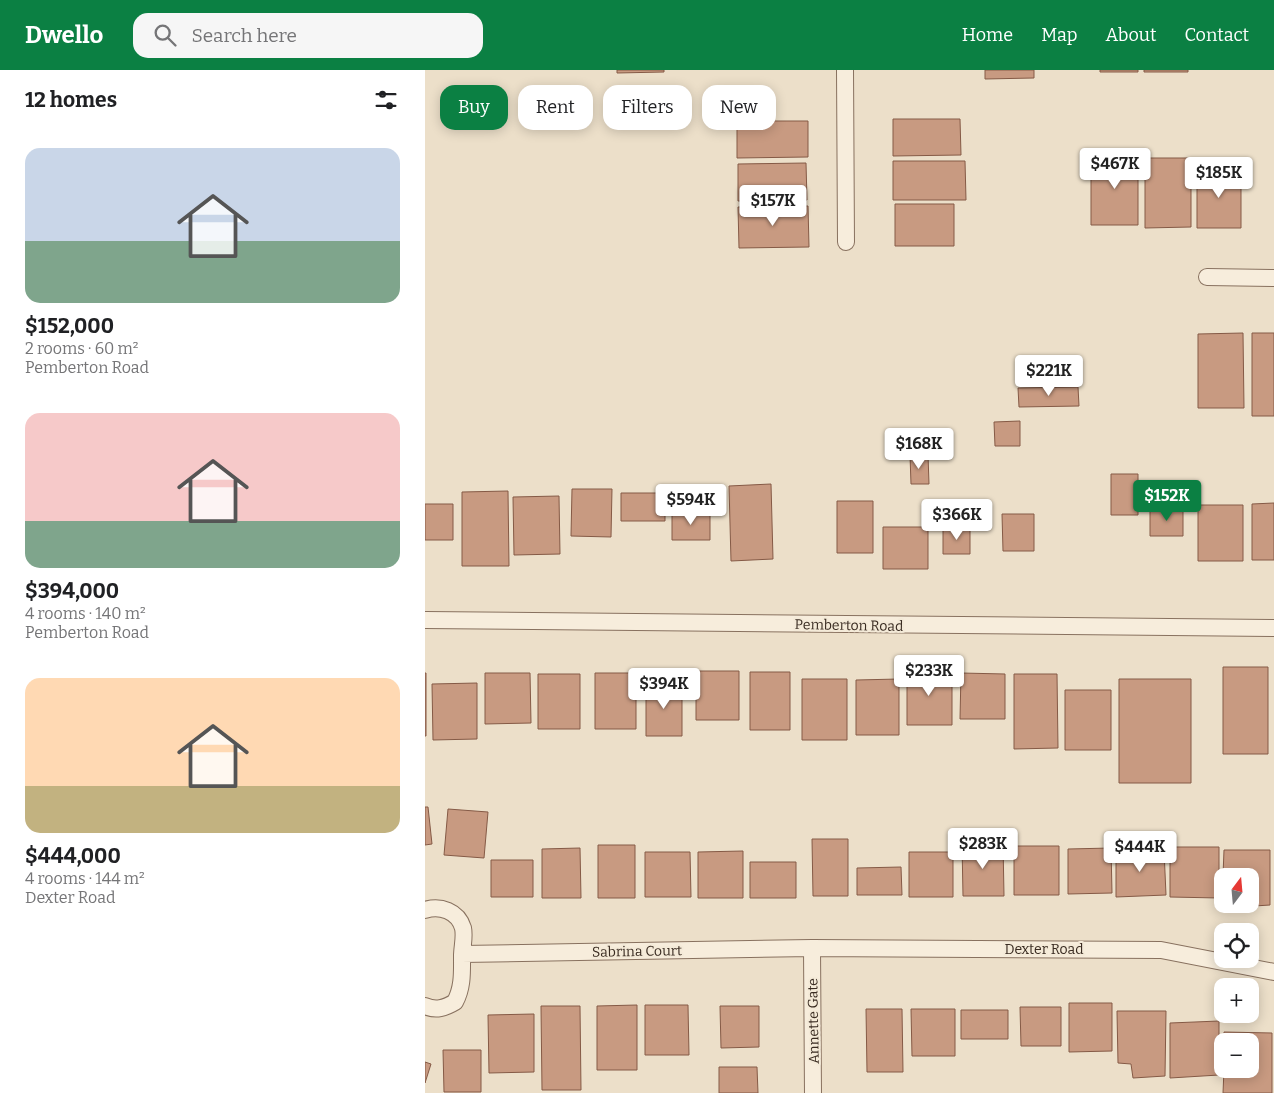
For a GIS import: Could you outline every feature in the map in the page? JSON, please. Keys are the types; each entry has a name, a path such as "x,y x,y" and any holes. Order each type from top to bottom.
{"street":[{"path":"845,70 846,242"},
{"path":"1207,277 1274,278"},
{"name":"Pemberton Road","path":"425,620 1274,628"},
{"path":"425,910 444,909 452,913 459,920 463,928 462,982 459,995 455,1002 447,1007 438,1009 425,1006"},
{"name":"Sabrina Court","path":"462,954 812,948"},
{"name":"Dexter Road","path":"812,948 1161,950 1274,972"},
{"name":"Annette Gate","path":"812,948 813,1093"}],"building":[{"path":"617,70 664,70 664,72 617,73"},
{"path":"985,70 1034,70 1034,78 985,79"},
{"path":"1100,70 1138,70 1138,72 1100,72"},
{"path":"1144,70 1188,70 1188,72 1144,72"},
{"path":"893,119 960,119 961,155 893,156"},
{"path":"776,121 808,121 808,157 737,158 737,130 776,130"},
{"path":"1091,155 1138,155 1138,225 1091,225"},
{"path":"1145,158 1191,158 1191,227 1145,228"},
{"path":"893,161 965,161 966,200 893,200"},
{"path":"806,163 807,200 738,201 738,164"},
{"path":"1197,170 1241,170 1241,228 1197,228"},
{"path":"895,204 954,204 954,246 895,246"},
{"path":"808,206 809,247 739,248 738,207"},
{"path":"1243,333 1244,408 1198,408 1198,334"},
{"path":"1252,333 1274,333 1274,416 1252,416"},
{"path":"1078,387 1079,406 1019,407 1018,388"},
{"path":"1020,421 1020,446 995,446 994,422"},
{"path":"910,455 928,455 929,484 911,484"},
{"path":"1111,474 1138,474 1138,515 1111,515"},
{"path":"771,484 773,559 731,561 729,486"},
{"path":"572,489 612,489 611,537 571,536"},
{"path":"508,491 509,566 462,566 462,492"},
{"path":"621,493 665,493 665,521 621,521"},
{"path":"559,496 560,554 514,555 513,497"},
{"path":"837,501 873,501 873,553 837,553"},
{"path":"1274,503 1274,560 1252,560 1252,504"},
{"path":"425,504 453,504 453,540 425,540"},
{"path":"1198,505 1243,505 1243,561 1198,561"},
{"path":"1150,509 1183,509 1183,536 1150,536"},
{"path":"672,511 710,511 710,540 672,540"},
{"path":"1002,514 1034,514 1034,551 1003,551"},
{"path":"883,527 928,527 928,569 883,569"},
{"path":"943,528 970,528 970,554 943,554"},
{"path":"1223,667 1268,667 1268,754 1223,754"},
{"path":"907,669 952,669 952,725 907,725"},
{"path":"696,671 739,671 739,720 696,720"},
{"path":"750,672 790,672 790,730 750,730"},
{"path":"426,673 426,736 425,736"},
{"path":"485,673 530,673 531,723 485,724"},
{"path":"595,673 636,673 636,729 595,729"},
{"path":"961,673 1005,674 1005,719 960,719"},
{"path":"538,674 580,674 580,729 538,729"},
{"path":"1014,674 1057,674 1058,748 1014,749"},
{"path":"802,679 847,679 847,740 802,740"},
{"path":"899,679 899,735 856,735 856,680"},
{"path":"1119,679 1191,679 1191,783 1119,783"},
{"path":"477,683 477,739 433,740 432,684"},
{"path":"646,683 682,683 682,736 646,736"},
{"path":"1065,690 1111,690 1111,750 1065,750"},
{"path":"425,807 428,807 432,844 425,845"},
{"path":"448,809 488,812 484,858 444,855"},
{"path":"812,839 848,839 848,896 813,896"},
{"path":"962,843 1003,843 1004,896 963,896"},
{"path":"598,845 635,845 635,898 598,898"},
{"path":"1014,846 1059,846 1059,895 1014,895"},
{"path":"1170,847 1219,847 1219,868 1214,868 1214,898 1170,897"},
{"path":"580,848 581,898 542,898 542,849"},
{"path":"1111,848 1112,893 1068,894 1068,849"},
{"path":"1164,850 1166,895 1116,897 1116,851"},
{"path":"1224,850 1270,850 1270,905 1259,906 1259,868 1223,868"},
{"path":"743,851 743,898 698,898 698,852"},
{"path":"645,852 690,852 691,897 645,897"},
{"path":"909,852 953,852 953,897 909,897"},
{"path":"491,860 533,860 533,897 491,897"},
{"path":"750,862 796,862 796,898 750,898"},
{"path":"901,867 902,895 857,895 857,868"},
{"path":"1069,1003 1112,1003 1112,1051 1069,1052"},
{"path":"637,1005 637,1070 597,1070 597,1006"},
{"path":"645,1005 688,1005 689,1055 645,1055"},
{"path":"541,1006 580,1006 581,1090 542,1090"},
{"path":"720,1006 759,1006 759,1047 721,1048"},
{"path":"1020,1007 1061,1007 1061,1046 1021,1046"},
{"path":"866,1009 902,1009 903,1072 867,1072"},
{"path":"911,1009 955,1009 955,1056 912,1056"},
{"path":"961,1010 1008,1010 1008,1039 961,1039"},
{"path":"1117,1011 1166,1011 1165,1076 1133,1078 1131,1064 1118,1063"},
{"path":"534,1014 534,1072 489,1073 488,1015"},
{"path":"1214,1021 1214,1023 1219,1023 1219,1033 1214,1033 1214,1075 1170,1078 1170,1023"},
{"path":"1224,1032 1272,1033 1272,1093 1223,1093 1224,1078 1259,1078 1259,1033"},
{"path":"443,1050 481,1050 481,1092 444,1092"},
{"path":"425,1062 431,1064 425,1083"},
{"path":"719,1067 757,1067 758,1093 719,1093"}]}
